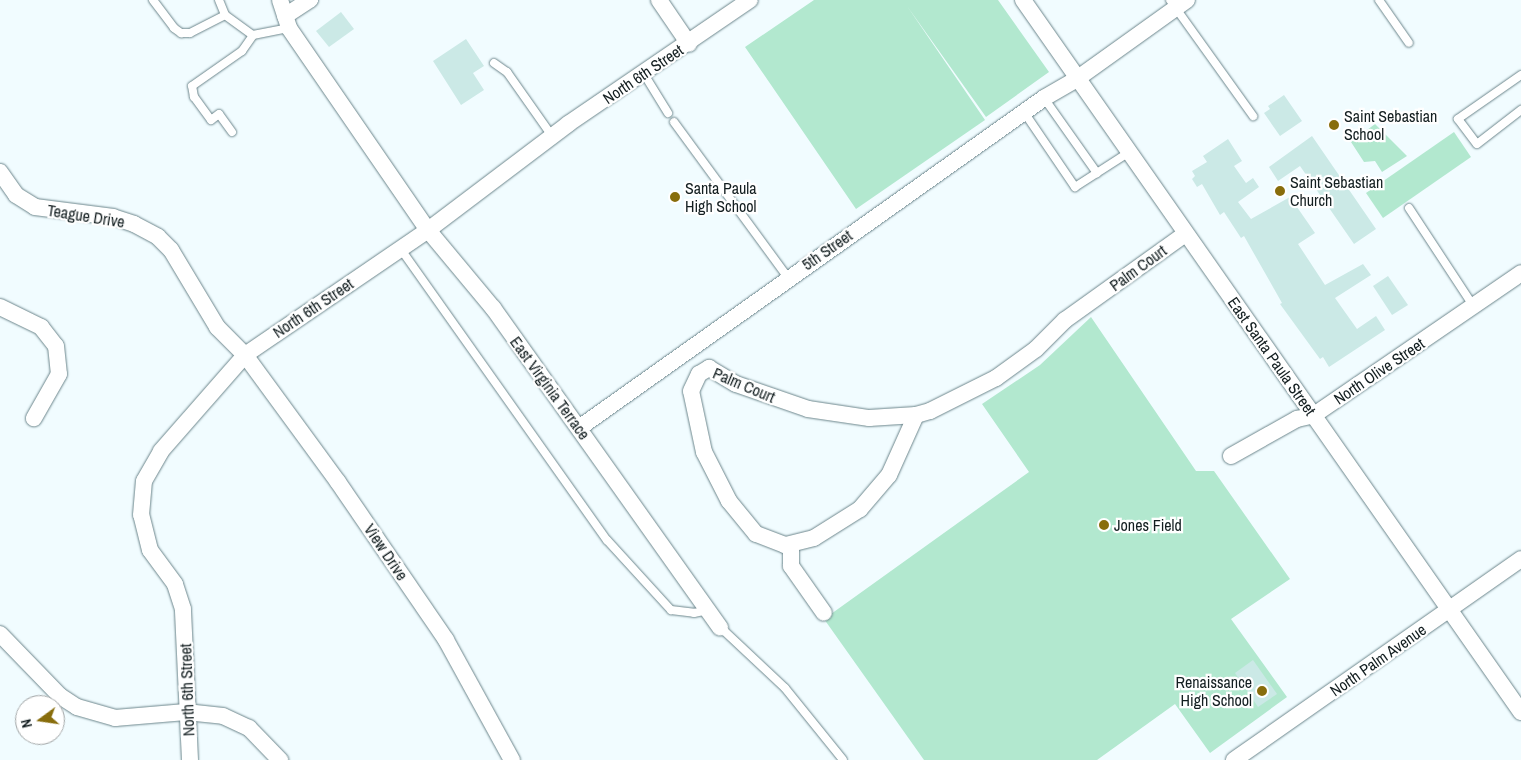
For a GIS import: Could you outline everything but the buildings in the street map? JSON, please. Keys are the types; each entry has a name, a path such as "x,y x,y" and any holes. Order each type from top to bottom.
{"street":[{"name":"East Virginia Terrace","path":"280,0 287,22 428,230 462,267 720,627"},
{"path":"287,22 310,0"},
{"path":"659,0 689,44"},
{"name":"North 6th Street","path":"190,760 186,712 183,609 175,584 146,539 140,515 142,491 149,469 161,451 245,355 428,230 552,136 689,44 750,0"},
{"name":"East Santa Paula Street","path":"1023,0 1128,153 1521,712"},
{"name":"5th Street","path":"579,428 1024,112 1078,78 1178,3"},
{"name":"Teague Drive","path":"0,172 16,195 35,208 113,217 158,237 203,299 217,327 245,355"},
{"name":"Palm Court","path":"791,545 775,544 756,534 725,493 704,452 698,429 692,391 698,374 709,368 736,384 808,409 869,418 916,415 946,404 996,378 1036,349 1065,320 1185,234"},
{"name":"North Olive Street","path":"1231,456 1297,419 1314,415 1521,274"},
{"path":"0,307 41,327 56,346 59,374 34,418"},
{"name":"View Drive","path":"245,355 338,482 446,640 512,760"},
{"path":"824,613 791,566 791,545 830,530 860,509 889,475 916,415"},
{"name":"North Palm Avenue","path":"1234,760 1521,559"},
{"path":"0,634 60,696 77,707 115,718 186,712 205,713 237,721 263,740 280,760"}],"lane":[{"path":"153,0 174,28 181,33 197,30 226,15"},
{"path":"219,0 226,15 253,35"},
{"path":"1379,0 1409,43"},
{"path":"1178,3 1253,116"},
{"path":"232,132 219,114 211,120 194,97 192,86 242,50 253,35 287,22"},
{"path":"494,63 507,72 552,136"},
{"path":"644,74 668,113"},
{"path":"1521,75 1458,119 1477,144 1521,110"},
{"path":"1044,98 1097,173"},
{"path":"1024,112 1075,187 1128,153"},
{"path":"674,122 788,278"},
{"path":"1409,208 1474,307"},
{"path":"400,248 607,540 671,610 694,613 708,610"},
{"name":"East Virginia Terrace","path":"720,627 785,688 843,760"}],"green space":[{"path":"814,0 998,0 1049,72 986,117 907,6 985,120 856,209 745,47"},
{"path":"1375,124 1407,156 1382,172 1375,161 1364,162 1351,142"},
{"path":"1454,132 1471,157 1383,218 1366,193"},
{"name":"Jones Field","path":"1091,317 1196,471 1214,471 1290,579 1231,619 1287,697 1210,753 1175,704 1097,760 924,760 824,619 1029,472 982,404 1040,365"}],"place":[{"name":"Saint Sebastian School","path":"1334,125"},
{"name":"Saint Sebastian Church","path":"1280,191"},
{"name":"Santa Paula High School","path":"675,197"},
{"name":"Jones Field","path":"1104,525"},
{"name":"Renaissance High School","path":"1262,691"}]}
